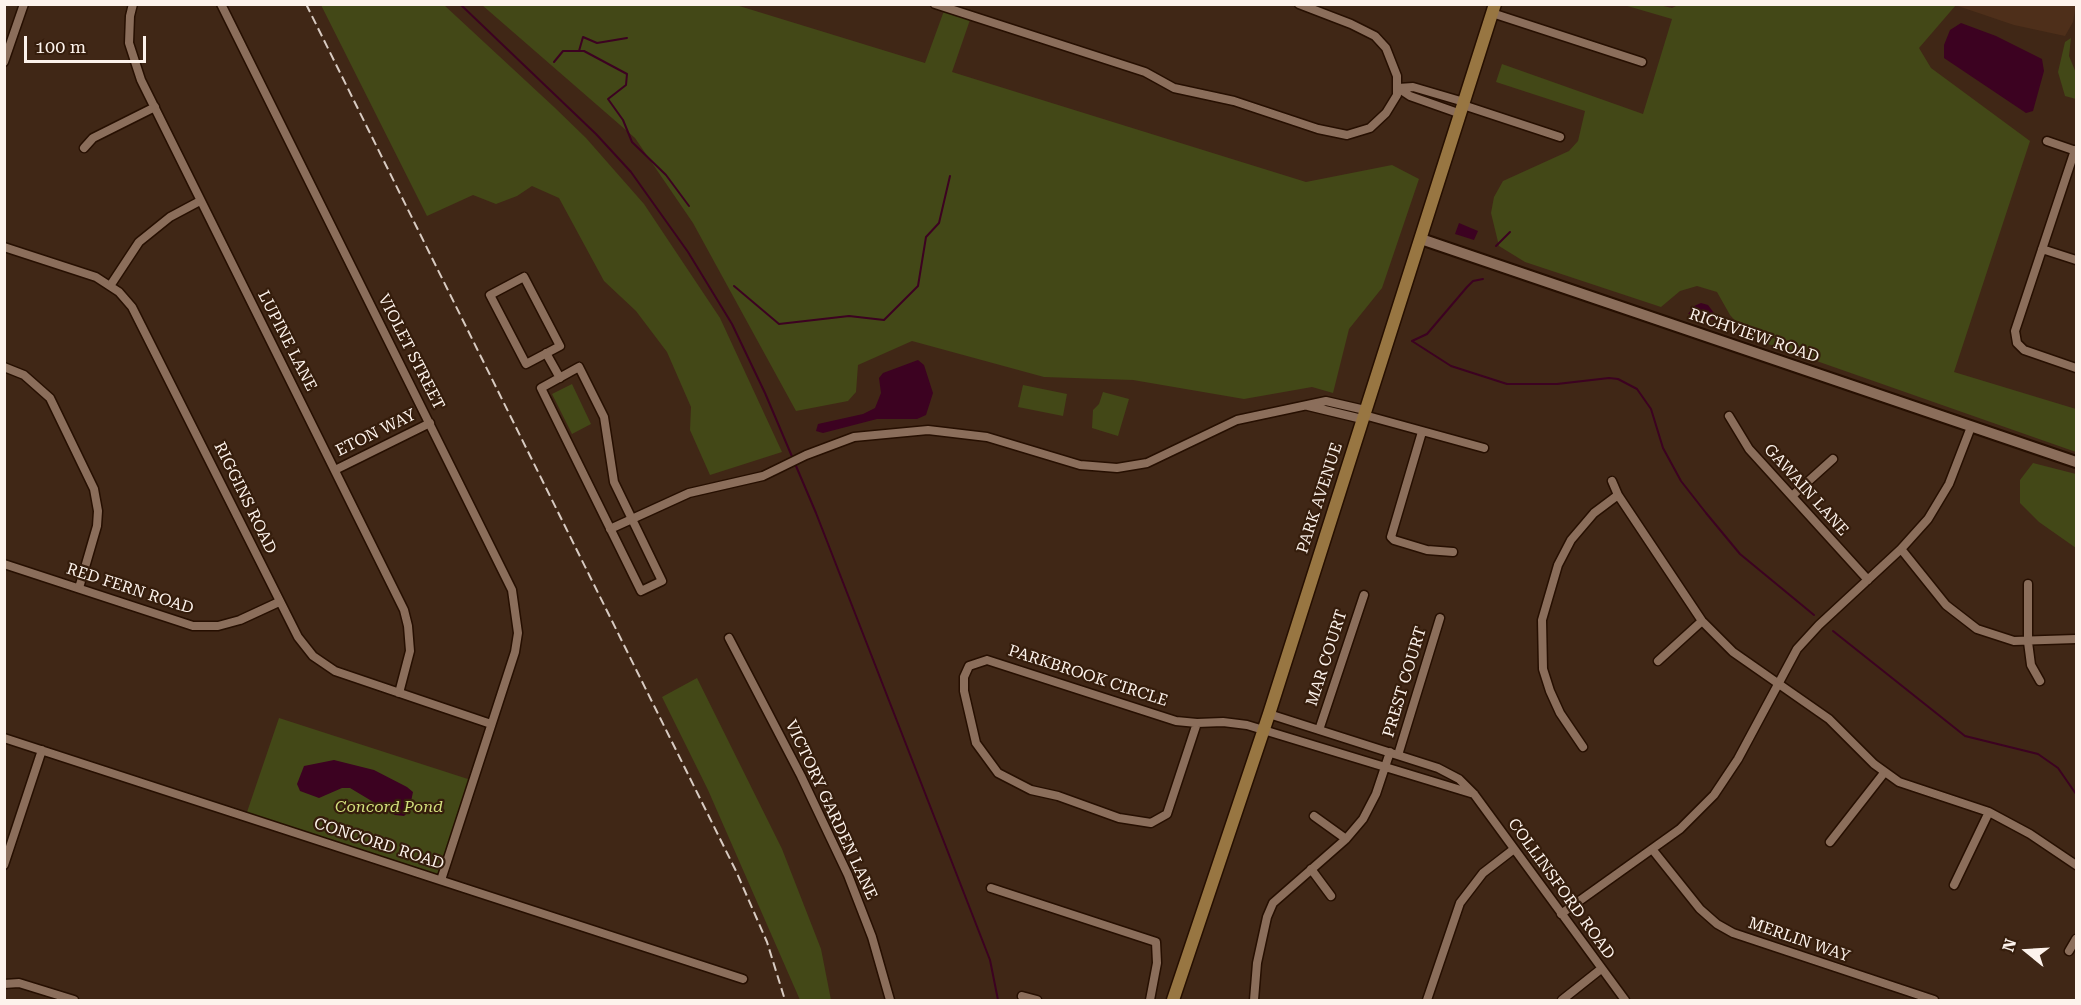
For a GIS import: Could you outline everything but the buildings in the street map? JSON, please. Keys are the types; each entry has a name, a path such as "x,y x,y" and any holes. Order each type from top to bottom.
{"main road":[{"name":"PARK AVENUE","path":"1173,1000 1264,730 1494,9"}],"street":[{"path":"4,62 24,4"},
{"name":"LUPINE LANE","path":"133,4 129,31 131,52 155,107 400,601 408,626 410,651 399,693"},
{"name":"VIOLET STREET","path":"221,4 512,590 518,633 515,652 441,880"},
{"path":"934,4 1145,72 1174,88 1234,101 1282,119 1340,135 1361,132 1380,119 1393,104 1398,88 1390,56 1381,40 1351,24 1299,4"},
{"path":"1494,9 1642,62"},
{"path":"1398,88 1410,96 1463,107 1560,137"},
{"path":"84,148 93,138 155,107"},
{"path":"2048,141 2076,150 2015,331 2017,343 2024,350 2076,368"},
{"path":"110,286 139,242 170,217 200,201"},
{"name":"RICHVIEW ROAD","path":"1421,238 2076,462"},
{"name":"RIGGINS ROAD","path":"4,247 96,277 125,298 140,321 279,602 298,637 313,656 335,671 491,724"},
{"path":"2042,249 2076,260"},
{"path":"524,277 560,346 546,353 526,363 490,295 524,277"},
{"path":"546,353 560,378"},
{"path":"4,367 24,375 50,398 94,489 98,511 97,526 79,588"},
{"path":"579,367 604,417 614,482 632,519 662,581 641,591 541,388 579,367"},
{"path":"610,529 690,493 746,482 786,466 806,455 854,437 928,430 987,437 1080,465 1117,468 1152,461 1214,429 1237,420 1305,406 1364,415 1484,448"},
{"name":"GAWAIN LANE","path":"1728,416 1749,449 1868,580"},
{"name":"ETON WAY","path":"335,470 430,423"},
{"path":"1560,914 1680,829 1714,795 1738,759 1778,682 1804,641 1916,533 1938,502 1958,464 1971,427"},
{"path":"1422,432 1391,537 1394,540 1427,550 1453,552"},
{"path":"1791,496 1833,459"},
{"path":"1612,481 1618,495 1702,621 1733,652 1828,719 1884,773 1915,789 1989,812 2030,834 2076,865"},
{"path":"1583,747 1560,713 1550,691 1543,669 1542,620 1558,566 1571,540 1594,513 1618,495"},
{"path":"1900,549 1946,605 1962,620 1994,636 2028,642 2076,639"},
{"name":"RED FERN ROAD","path":"4,564 181,623 210,627 240,620 279,602"},
{"path":"2028,584 2028,642 2031,665 2040,681"},
{"name":"MAR COURT","path":"1319,730 1364,595"},
{"name":"PREST COURT","path":"1254,1000 1257,963 1267,917 1273,903 1283,891 1346,839 1370,809 1385,767 1394,754 1440,618"},
{"path":"1658,661 1702,621"},
{"name":"VICTORY GARDEN LANE","path":"729,638 801,776 848,875 873,937 890,1000"},
{"name":"PARKBROOK CIRCLE","path":"1197,723 1167,814 1160,820 1142,823 1031,790 998,773 976,743 964,691 964,677 973,663 992,661 1176,721 1223,722 1264,730"},
{"name":"COLLINSFORD ROAD","path":"1269,714 1438,768 1459,779 1474,794 1560,914 1626,1000"},
{"path":"1264,730 1474,794"},
{"name":"CONCORD ROAD","path":"4,738 743,979"},
{"path":"1359,759 1364,744"},
{"path":"4,865 42,750"},
{"path":"1830,842 1884,773"},
{"path":"1954,885 1989,812"},
{"path":"1314,816 1346,839"},
{"path":"1427,1000 1460,903 1483,873 1514,849"},
{"name":"MERLIN WAY","path":"1652,849 1700,909 1717,924 1733,933 1934,1000"},
{"path":"1311,869 1331,896"},
{"path":"992,888 1156,942 1157,963 1150,1000"},
{"path":"2068,951 2076,939"},
{"path":"1562,1000 1601,969"},
{"path":"4,984 19,983 74,1000"},
{"path":"1022,996 1036,1000"}],"shaded area":[{"path":"2076,4 2073,22 2065,36 2014,25 1955,5"},
{"path":"1961,23 1996,36 2042,59 2044,71 2033,111 2026,113 1944,58 1944,45 1950,30"},
{"path":"1459,223 1478,231 1474,240 1455,234"},
{"path":"1701,303 1708,305 1720,321 1688,314 1694,306"},
{"path":"918,360 924,365 933,393 926,415 917,419 877,419 823,433 816,431 818,424 863,414 875,408 881,393 879,378 883,373"},
{"path":"334,760 374,770 407,787 413,792 409,811 404,816 395,815 350,788 342,788 319,798 300,791 297,784 304,766"}],"green space":[{"path":"321,5 444,5 586,138 644,204 720,318 782,452 710,475 690,430 691,407 667,352 636,311 604,281 559,198 532,186 517,196 496,204 473,195 427,216"},
{"path":"482,5 736,5 925,63 945,8 971,17 952,72 1306,182 1392,165 1419,179 1382,288 1349,329 1333,393 1312,387 1244,399 1133,380 1044,377 912,341 858,365 856,392 848,401 796,411 693,223 635,138"},
{"path":"1624,5 1659,5 1672,8 1678,5 1956,5 1919,48 1931,68 2030,141 1954,372 2076,409 2076,452 1751,338 1730,315 1717,292 1697,286 1680,291 1661,307 1525,262 1499,246 1491,213 1494,197 1503,181 1569,151 1578,141 1585,111 1496,82 1502,64 1643,114 1672,19"},
{"path":"2071,38 2069,56 2076,73 2076,99 2065,96 2058,72 2065,42"},
{"path":"572,384 591,424 572,434 552,394"},
{"path":"1023,385 1067,394 1063,416 1018,407"},
{"path":"1103,392 1129,399 1118,436 1092,428 1093,410 1099,404"},
{"path":"2033,463 2076,474 2076,548 2039,522 2020,503 2020,480"},
{"path":"697,678 782,849 821,949 831,1000 800,1000 708,790 662,697"},
{"name":"Concord Pond","path":"279,718 471,780 439,878 246,815"}],"waterway":[{"path":"460,4 596,134 631,172 688,252 732,324 765,393 816,513 990,960 998,1000"},
{"path":"579,51 583,37 597,43 627,38"},
{"path":"554,62 563,51 584,51 627,74 626,85 608,99 623,120 632,142 666,175 689,206"},
{"path":"734,286 779,324 849,316 884,320 918,286 926,237 939,223 950,176"},
{"path":"1496,246 1510,232"},
{"path":"1412,341 1427,334 1473,281 1483,279"},
{"path":"1412,341 1451,366 1507,384 1557,384 1609,378 1618,379 1637,389 1651,409 1663,448 1681,481 1706,513 1740,554 1814,615"},
{"path":"1833,631 1965,736 2038,754 2058,768 2076,794"}],"railway":[{"path":"306,4 736,871 767,942 785,1000"}]}
